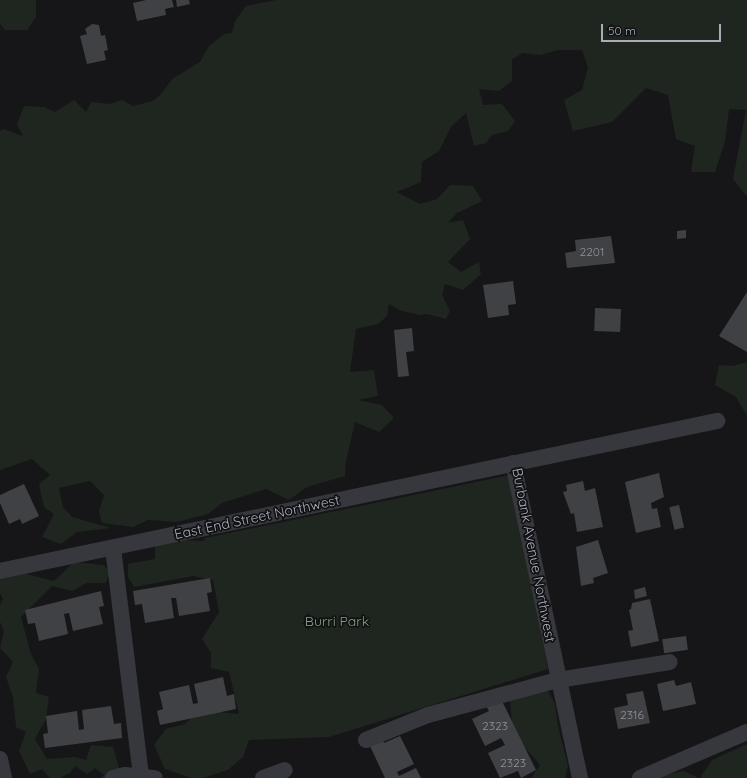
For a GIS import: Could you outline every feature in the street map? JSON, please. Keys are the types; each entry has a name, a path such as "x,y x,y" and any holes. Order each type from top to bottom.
{"street":[{"name":"Burbank Avenue Northwest","path":"580,778 558,680 514,463 717,421"},
{"name":"East End Street Northwest","path":"0,570 114,548 514,463"},
{"path":"113,778 125,775 148,777 114,548"},
{"path":"366,740 428,715 558,680 670,662"},
{"path":"640,778 747,732"},
{"path":"0,759 4,778"},
{"path":"263,778 285,770"}],"green space":[{"path":"0,0 36,0 36,17 27,30 5,30 0,24"},
{"path":"276,0 747,0 747,197 733,179 746,110 729,109 725,142 715,172 691,172 695,146 676,139 668,95 646,88 612,122 573,131 564,100 582,90 588,67 582,50 558,50 540,55 523,53 512,59 512,81 499,91 479,89 483,105 502,104 515,121 508,131 492,135 486,143 474,146 466,113 451,127 439,151 422,162 421,182 397,192 420,204 437,199 450,185 473,186 482,201 457,213 448,223 463,220 470,239 448,262 461,272 479,262 481,274 463,290 445,284 442,295 450,311 446,319 427,314 420,315 402,311 389,304 387,316 378,324 356,329 350,372 374,370 378,396 358,400 382,405 394,418 379,432 355,422 346,461 345,476 307,487 289,500 266,489 222,503 208,514 177,522 148,520 133,527 102,523 99,511 104,495 90,481 59,488 63,507 72,517 111,528 77,532 61,544 42,537 54,514 44,507 39,484 50,475 32,459 0,470 0,131 3,129 23,136 17,124 24,106 44,107 55,112 74,100 86,112 91,102 110,104 122,100 133,106 153,101 162,93 172,79 200,62 209,46 224,34 232,33 235,21 246,6"},
{"path":"747,362 747,416 736,397 715,385 719,365 732,366"},
{"name":"Burri Park","path":"510,475 548,669 329,737 249,740 243,757 228,770 203,778 192,778 165,769 154,745 166,729 185,724 199,710 239,714 229,672 211,668 211,653 202,639 219,612 213,580 193,576 134,587 128,577 128,564 155,559 155,544 180,540 204,541 205,538"},
{"path":"74,562 104,565 109,572 106,583 87,583 72,591 52,586 21,617 31,654 39,669 36,693 49,697 46,719 35,739 47,759 75,757 86,760 91,745 113,747 122,778 100,778 104,775 95,768 87,774 75,766 70,773 60,778 50,778 42,769 30,774 19,751 26,732 16,727 13,697 6,677 13,662 0,648 4,631 0,622 0,605 3,599 0,593 0,580 3,575 19,572 54,581"},
{"path":"542,680 555,704 558,726 568,766 565,778 531,778 540,765 513,734 510,700"},
{"path":"747,744 747,778 700,778 712,760"},
{"path":"684,771 699,778 661,778 662,775"}],"building":[{"path":"146,0 172,0 174,7 165,9 166,15 137,21 133,3"},
{"path":"176,0 189,0 190,4 177,7"},
{"path":"92,24 99,25 101,36 105,35 108,50 104,51 106,60 87,64 80,36 87,34 85,29"},
{"path":"686,230 686,238 677,239 677,231"},
{"path":"611,236 615,263 567,268 565,253 576,251 575,240"},
{"path":"513,281 516,304 508,305 509,315 488,318 483,285"},
{"path":"747,292 747,352 719,336"},
{"path":"595,308 621,309 620,332 594,331"},
{"path":"412,328 414,351 406,352 409,376 398,377 394,330"},
{"path":"659,473 664,497 651,503 652,509 657,508 661,527 636,533 625,482"},
{"path":"583,481 585,491 595,488 603,527 577,532 574,513 571,514 563,492 567,491 566,485"},
{"path":"24,484 39,516 22,524 20,519 9,524 0,503 0,495"},
{"path":"679,505 684,527 674,530 669,507"},
{"path":"598,540 608,573 593,578 594,583 581,586 576,547"},
{"path":"210,578 212,592 207,593 210,611 179,616 176,598 171,598 174,618 145,623 142,604 135,605 133,591"},
{"path":"645,587 647,596 635,599 634,590"},
{"path":"101,591 104,606 99,607 103,624 73,631 69,613 64,614 68,634 39,641 35,623 28,624 25,610"},
{"path":"650,599 659,641 631,647 628,631 633,630 629,610 631,609 632,603"},
{"path":"686,636 688,650 664,653 662,639"},
{"path":"223,677 227,696 234,694 236,709 160,725 157,711 163,709 159,692 189,685 193,704 198,703 194,684"},
{"path":"674,680 676,686 691,682 696,704 663,711 657,684"},
{"path":"643,691 650,723 618,729 614,708 628,705 626,694"},
{"path":"501,699 536,770 521,778 518,771 500,778 488,753 505,745 501,738 485,746 472,719 489,711 486,706"},
{"path":"111,706 114,724 121,723 122,738 45,748 43,734 48,733 46,716 77,711 79,730 84,729 82,710"},
{"path":"400,736 414,764 397,772 399,776 416,768 421,778 385,778 369,744 382,738 384,743"}]}
